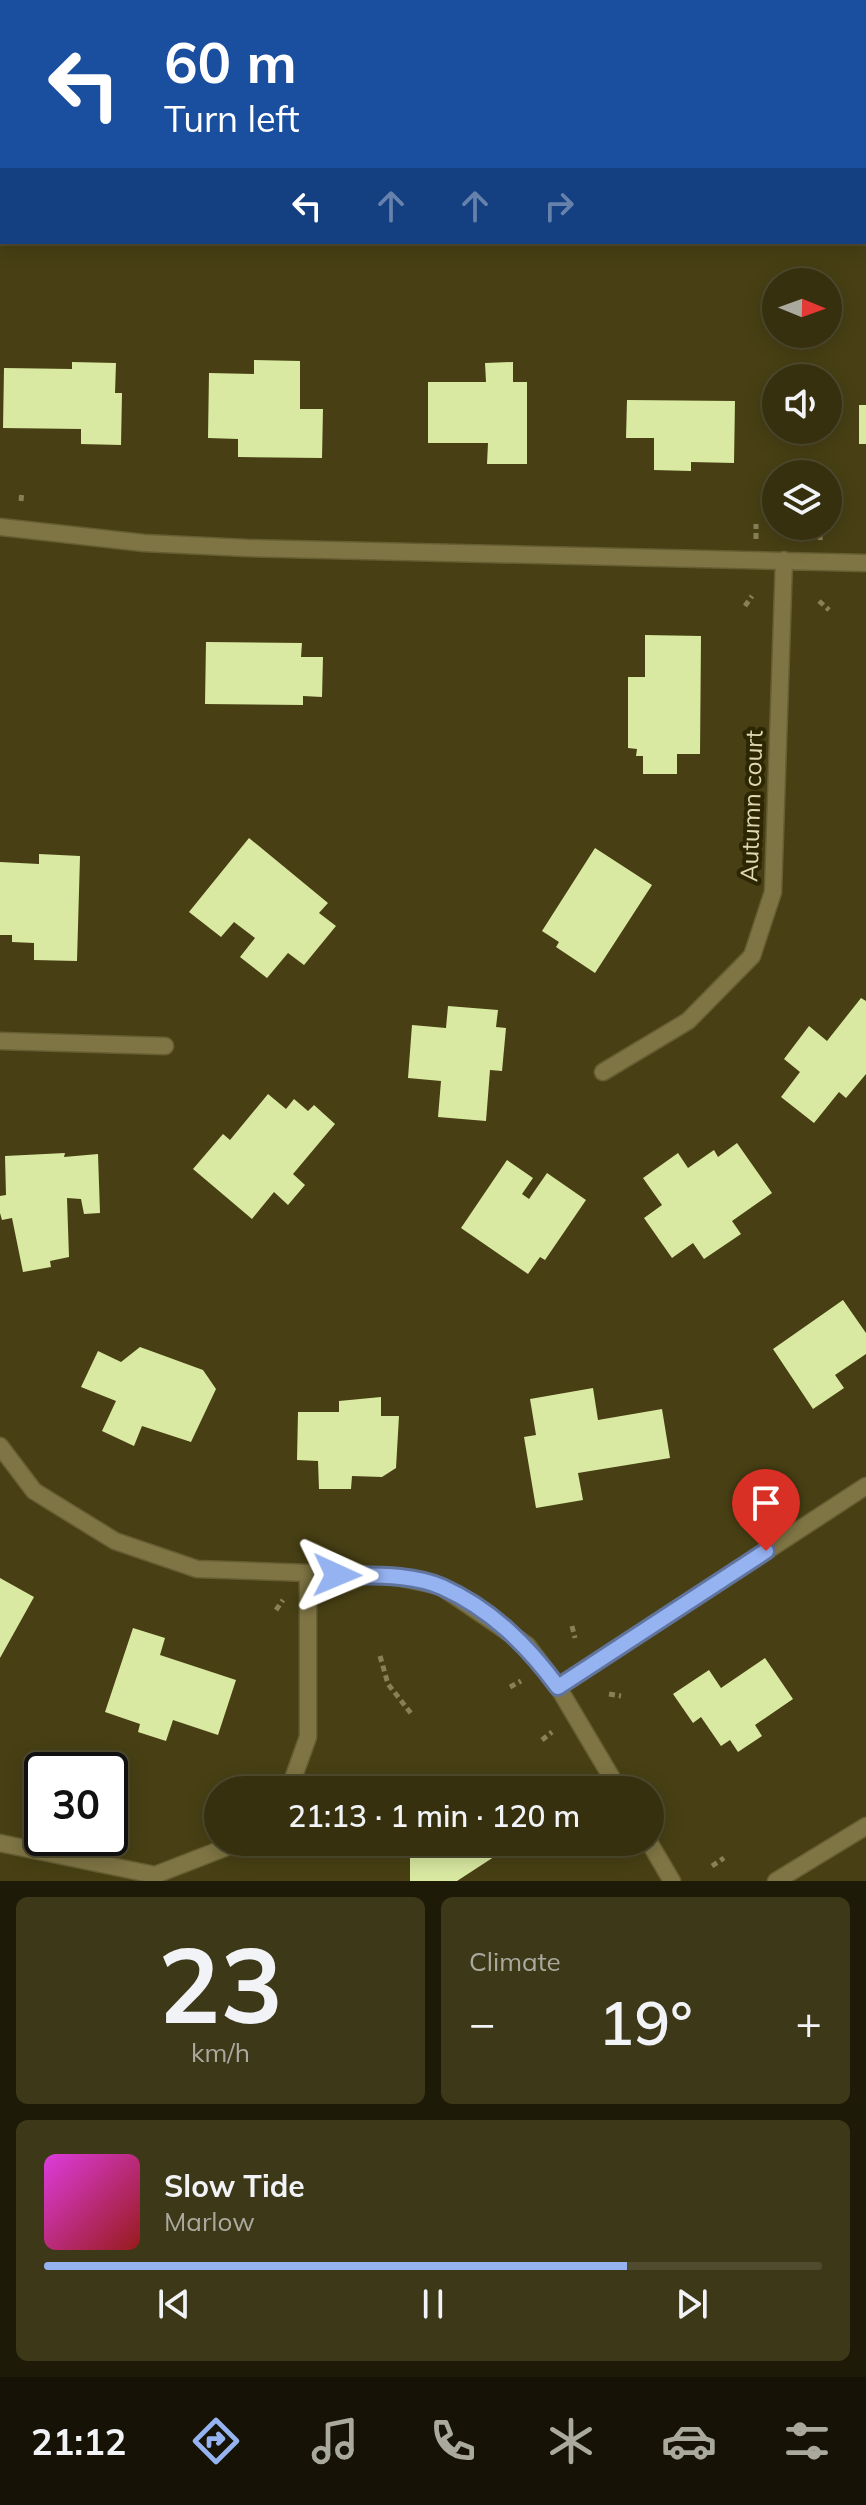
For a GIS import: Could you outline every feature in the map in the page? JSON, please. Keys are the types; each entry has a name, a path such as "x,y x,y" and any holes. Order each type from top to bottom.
{"street":[{"path":"0,527 144,543 247,548 866,563"},
{"name":"Autumn court","path":"603,1072 688,1021 752,956 773,892 784,560"},
{"path":"0,1041 165,1046"},
{"path":"0,1446 34,1491 115,1541 197,1569 393,1576 440,1586 527,1645 558,1687 611,1776"},
{"path":"558,1687 866,1486"},
{"path":"294,1776 308,1737 308,1575"},
{"path":"776,1881 866,1826"},
{"path":"0,1843 155,1875 204,1856"},
{"path":"657,1856 672,1881"}],"path":[{"path":"21,501 22,491"},
{"path":"756,524 756,539"},
{"path":"745,606 752,596"},
{"path":"819,601 829,610"},
{"path":"276,1610 283,1600"},
{"path":"572,1626 575,1638"},
{"path":"380,1656 388,1684 413,1716"},
{"path":"510,1687 521,1681"},
{"path":"609,1694 621,1696"},
{"path":"542,1740 552,1732"},
{"path":"712,1866 724,1858"}],"building":[{"path":"254,360 300,361 300,409 323,409 322,458 238,457 238,439 208,438 209,373 254,374"},
{"path":"72,362 116,363 115,393 122,393 121,445 81,444 81,429 3,428 4,368 72,369"},
{"path":"513,362 513,382 527,382 527,464 487,464 488,443 428,443 428,382 486,382 485,363"},
{"path":"627,400 735,401 734,463 691,462 691,471 654,470 654,438 626,438"},
{"path":"859,405 866,405 866,444 859,444"},
{"path":"645,635 701,636 700,754 677,754 677,774 643,774 643,756 636,756 637,749 628,748 628,677 645,677"},
{"path":"206,642 302,643 301,657 323,657 322,697 303,696 303,705 205,704"},
{"path":"249,838 328,903 319,913 336,926 304,965 288,953 267,978 240,957 255,938 234,922 221,937 189,912"},
{"path":"595,848 652,885 595,973 556,947 559,942 542,931"},
{"path":"39,854 80,856 77,961 34,960 34,943 12,942 12,935 0,935 0,862 39,864"},
{"path":"861,998 866,1001 866,1074 846,1098 839,1092 814,1123 781,1097 800,1072 784,1059 809,1026 827,1041"},
{"path":"448,1006 498,1010 496,1027 506,1028 502,1071 490,1070 486,1121 438,1117 441,1081 408,1078 412,1025 446,1028"},
{"path":"268,1094 286,1109 294,1099 308,1111 314,1105 335,1124 293,1174 305,1185 288,1205 274,1192 252,1219 193,1169 223,1134 230,1140"},
{"path":"737,1143 772,1193 732,1221 741,1234 704,1259 693,1243 672,1258 644,1218 662,1205 643,1178 678,1153 688,1168 714,1150 718,1157"},
{"path":"65,1153 64,1157 98,1154 100,1213 84,1214 81,1199 67,1198 69,1257 50,1261 51,1267 23,1272 12,1218 2,1220 0,1213 0,1196 6,1195 5,1156"},
{"path":"507,1160 533,1178 522,1194 529,1199 547,1173 586,1200 545,1260 540,1257 528,1274 461,1228"},
{"path":"843,1300 866,1333 866,1354 835,1375 844,1388 813,1409 773,1349"},
{"path":"140,1347 203,1370 216,1389 191,1442 142,1426 134,1446 102,1431 116,1401 81,1387 98,1351 121,1362"},
{"path":"593,1388 598,1420 662,1409 670,1458 578,1473 583,1500 536,1508 524,1437 536,1435 530,1399"},
{"path":"381,1397 381,1416 399,1416 396,1468 382,1477 352,1476 351,1489 319,1489 318,1461 297,1460 298,1412 339,1412 339,1401"},
{"path":"0,1578 34,1597 0,1658"},
{"path":"133,1628 165,1638 160,1655 236,1680 218,1735 173,1720 166,1741 138,1732 140,1724 105,1712"},
{"path":"765,1658 793,1699 755,1725 762,1736 738,1752 730,1740 721,1746 701,1717 693,1723 673,1694 709,1670 721,1688"},
{"path":"410,1856 495,1856 457,1881 410,1881"}],"route":[{"path":"337,1575 393,1576 440,1586 487,1614 527,1645 558,1687 766,1551"}]}
